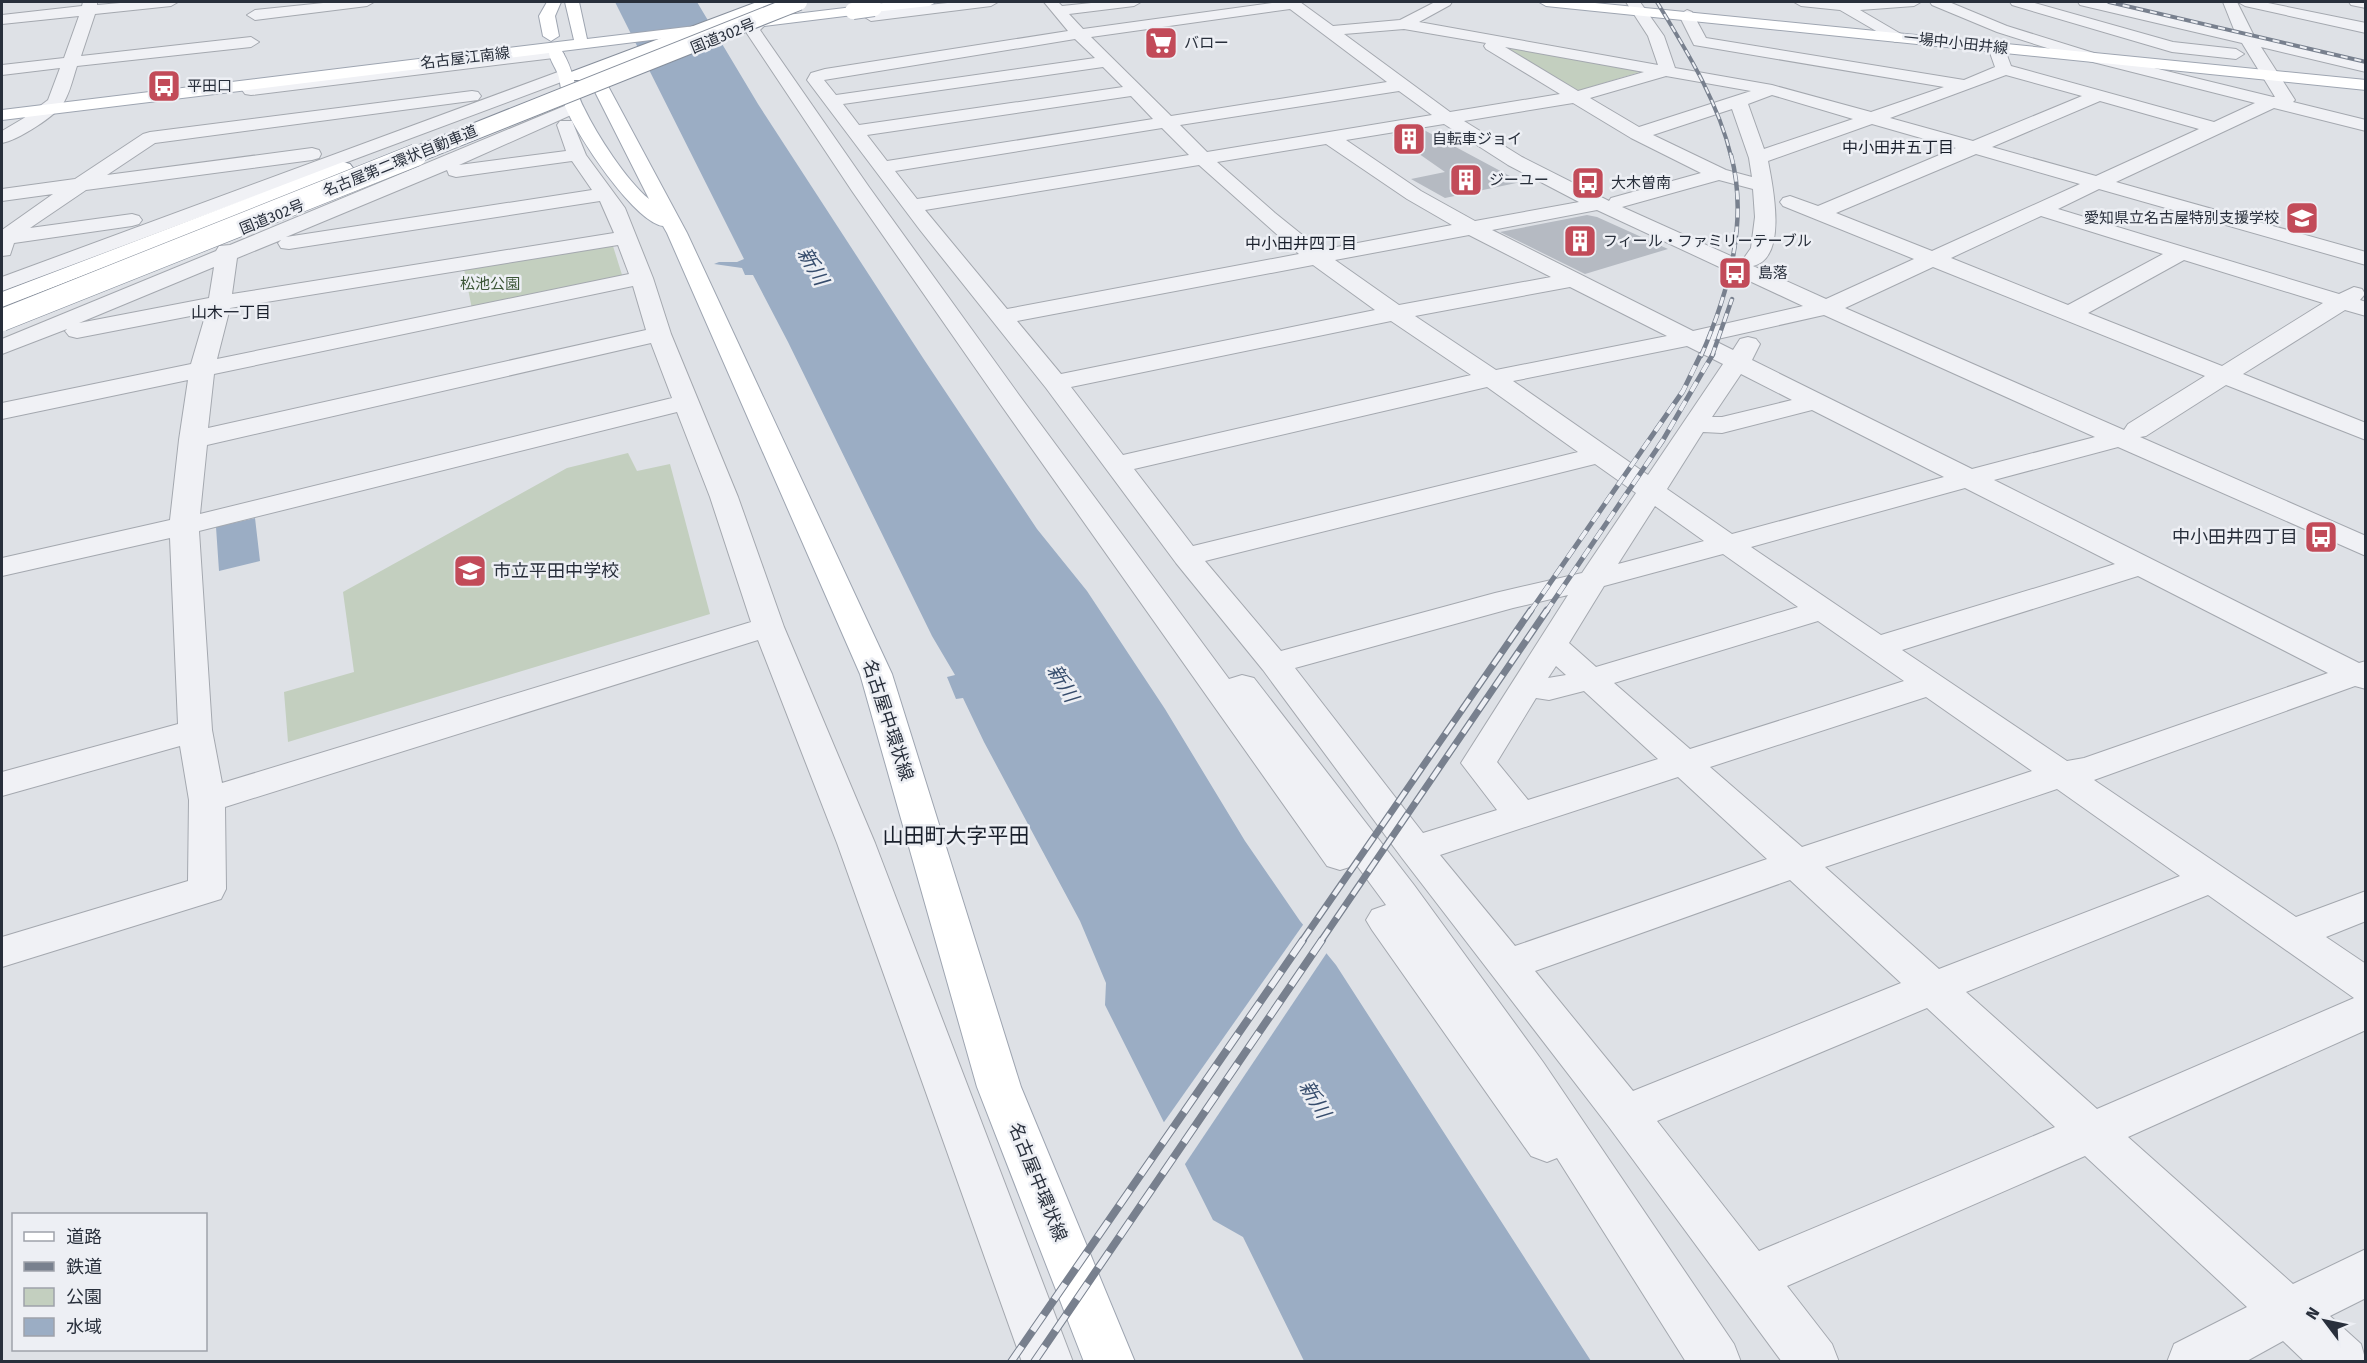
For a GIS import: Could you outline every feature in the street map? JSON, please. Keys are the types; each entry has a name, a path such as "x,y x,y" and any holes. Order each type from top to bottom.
{"main road":[{"path":"551,36 548,15 554,2"},
{"path":"572,2 588,40 592,77 677,233"},
{"name":"国道302号","path":"592,77 689,29 764,8 804,2"},
{"name":"名古屋第二環状自動車道","path":"2,320 804,2"},
{"name":"名古屋江南線","path":"862,8 889,2"},
{"name":"名古屋江南線","path":"2,109 53,106 251,83 689,29 764,8 862,8 929,2"},
{"name":"一場中小田井線","path":"1546,2 1637,6 1687,15 2366,85"},
{"name":"名古屋江南線","path":"720,21 764,8"},
{"name":"国道302号","path":"2,300 339,168 592,77 735,32 764,8"},
{"name":"名古屋第二環状自動車道","path":"2,307 764,8"},
{"name":"名古屋中環状線","path":"556,54 592,77 568,122 639,201 677,233 876,674 999,1087 1110,1362"},
{"name":"名古屋江南線","path":"2,115 53,106"},
{"name":"国道302号","path":"2,326 379,177 568,122"},
{"path":"2,292 339,168"},
{"path":"2,333 255,242 379,177"}],"street":[{"path":"2,19 89,6 171,2"},
{"path":"244,194 243,162 256,8 367,2"},
{"path":"862,8 991,2"},
{"path":"1055,6 1134,2"},
{"path":"1454,116 1339,30 1297,2 817,76 815,80 1058,387 1186,557 1274,663 1415,849 1625,1114 1814,1362"},
{"path":"1404,24 1445,2"},
{"path":"1801,2 1840,4 1914,2"},
{"path":"1938,2 2002,29 2091,57 2366,126"},
{"path":"2017,2 2172,47 2258,56"},
{"path":"2085,2 2366,56"},
{"path":"2132,2 2366,67"},
{"path":"1115,465 1492,378 1759,324 1835,304 2271,103 2286,100 2244,32 2230,2"},
{"path":"2245,2 2366,28"},
{"path":"2356,2 2366,4"},
{"path":"1840,4 1895,37"},
{"path":"2,138 53,106 71,62 89,6"},
{"path":"1055,6 1078,34 1108,61 1202,158 1316,258 2366,986"},
{"path":"1637,6 1656,36 1668,70"},
{"path":"764,8 752,29 768,54 862,191 1078,494 1340,856"},
{"path":"862,8 886,30"},
{"path":"1687,15 1700,42 1964,85"},
{"path":"1339,30 1404,24 1772,90 2366,259"},
{"path":"1339,30 1402,86 1609,203 2128,434 2366,532"},
{"path":"3,244 77,185 150,138 251,83 551,36"},
{"path":"1478,37 1637,134 1719,174 1763,186"},
{"path":"901,45 916,60"},
{"path":"1996,48 1997,56 2004,69"},
{"path":"251,83 556,54"},
{"path":"1637,134 1772,90 1809,60"},
{"path":"831,101 1108,61"},
{"path":"2,70 71,62 251,83 527,89"},
{"path":"1758,158 2004,69 2216,128"},
{"path":"913,206 1575,97 1668,70"},
{"path":"2,284 527,89 592,77"},
{"path":"882,167 1402,86"},
{"path":"855,131 1135,90"},
{"path":"1818,213 2100,95"},
{"path":"1738,101 1758,158 1766,217 1762,250 1752,260"},
{"path":"2,195 344,150 440,174 568,122"},
{"path":"2,347 429,171 568,122"},
{"path":"568,122 604,194 615,208 642,278 659,334 724,497 768,627 856,843 1047,1362"},
{"path":"1330,138 1414,195 1570,280 2362,675"},
{"path":"1001,317 1609,203 1719,174"},
{"path":"255,242 604,194"},
{"path":"1790,202 2366,432"},
{"path":"1609,203 1752,260 1835,304"},
{"path":"2041,210 2366,309"},
{"path":"3,244 192,212"},
{"path":"2,411 202,369 626,237"},
{"path":"2,952 207,889 207,800 195,730 184,526 192,440 202,369 220,303 255,242"},
{"path":"2070,313 2181,253"},
{"path":"25,337 45,338 220,303 454,291 642,278"},
{"path":"1078,494 1090,484 1061,418 1042,392 1394,313 1570,280"},
{"path":"1274,663 1506,600 1593,580 2128,434 2366,287"},
{"path":"1520,814 1479,763 1593,580 1728,373 1738,363 1759,324"},
{"path":"192,440 659,334"},
{"path":"2,567 184,526 688,402"},
{"path":"1696,424 1722,425 1814,402"},
{"path":"2128,434 2366,548"},
{"path":"1186,557 1598,455"},
{"path":"1122,554 1252,695 1393,885 1528,1075 1716,1362"},
{"path":"1876,647 2140,566"},
{"path":"1528,686 1549,689 1591,679 1822,610"},
{"path":"207,800 768,627"},
{"path":"1552,645 1796,863 2343,1362"},
{"path":"1506,965 1796,863 2062,774 2089,770 2362,675"},
{"path":"1415,849 1930,684"},
{"path":"2,784 195,730"},
{"path":"1625,1114 1933,988 2211,879"},
{"path":"2292,934 2366,905"},
{"path":"1386,920 1707,1362"},
{"path":"1749,1279 2092,1132 2366,1011"},
{"path":"2192,1362 2366,1272"}],"green space":[{"path":"1502,46 1643,71 1577,91"},
{"name":"松池公園","path":"612,243 623,278 472,309 464,269"},
{"path":"628,453 637,471 670,464 710,614 288,742 284,692 354,672 343,592 567,468"}],"water":[{"name":"新川","path":"615,2 697,2 758,104 923,358 1037,529 1087,591 1165,709 1245,841 1300,921 1336,965 1591,1361 1304,1361 1243,1237 1213,1220 1105,1005 1106,983 1080,921 984,742 963,698 956,699 947,677 955,675 932,636 753,275 745,275 742,268 714,264 737,262 744,259"},
{"path":"255,518 260,561 219,571 216,527"}],"pier":[{"path":"1305,922 1328,951 1183,1167 1162,1125"}],"building":[{"path":"1424,130 1521,182 1445,198 1411,179 1445,172 1392,135"},
{"name":"フィール・ファミリーテーブル","path":"1587,215 1597,217 1668,249 1585,274 1500,232"}],"railway":[{"path":"1657,2 1709,95 1731,156"},
{"path":"2109,2 2366,62"},
{"path":"1701,356 1720,308 1737,232 1736,180 1731,155"},
{"path":"1712,355 1732,299"},
{"path":"1530,612 1683,391 1701,354"},
{"path":"1546,612 1663,440 1712,355"},
{"path":"1302,941 1531,610"},
{"path":"1321,941 1547,610"},
{"path":"1011,1362 1303,940"},
{"path":"1034,1362 1322,940"}],"place":[{"name":"バロー","path":"1161,43"},
{"name":"平田口","path":"164,86"},
{"name":"自転車ジョイ","path":"1409,139"},
{"name":"ジーユー","path":"1466,180"},
{"name":"大木曽南","path":"1588,183"},
{"name":"愛知県立名古屋特別支援学校","path":"2302,218"},
{"name":"フィール・ファミリーテーブル","path":"1580,241"},
{"name":"島落","path":"1735,273"},
{"name":"中小田井四丁目","path":"2321,537"},
{"name":"市立平田中学校","path":"470,571"}],"district":[{"name":"中小田井五丁目","path":"1898,147"},
{"name":"中小田井四丁目","path":"1301,243"},
{"name":"山木一丁目","path":"231,312"},
{"name":"山田町大字平田","path":"956,836"}]}
